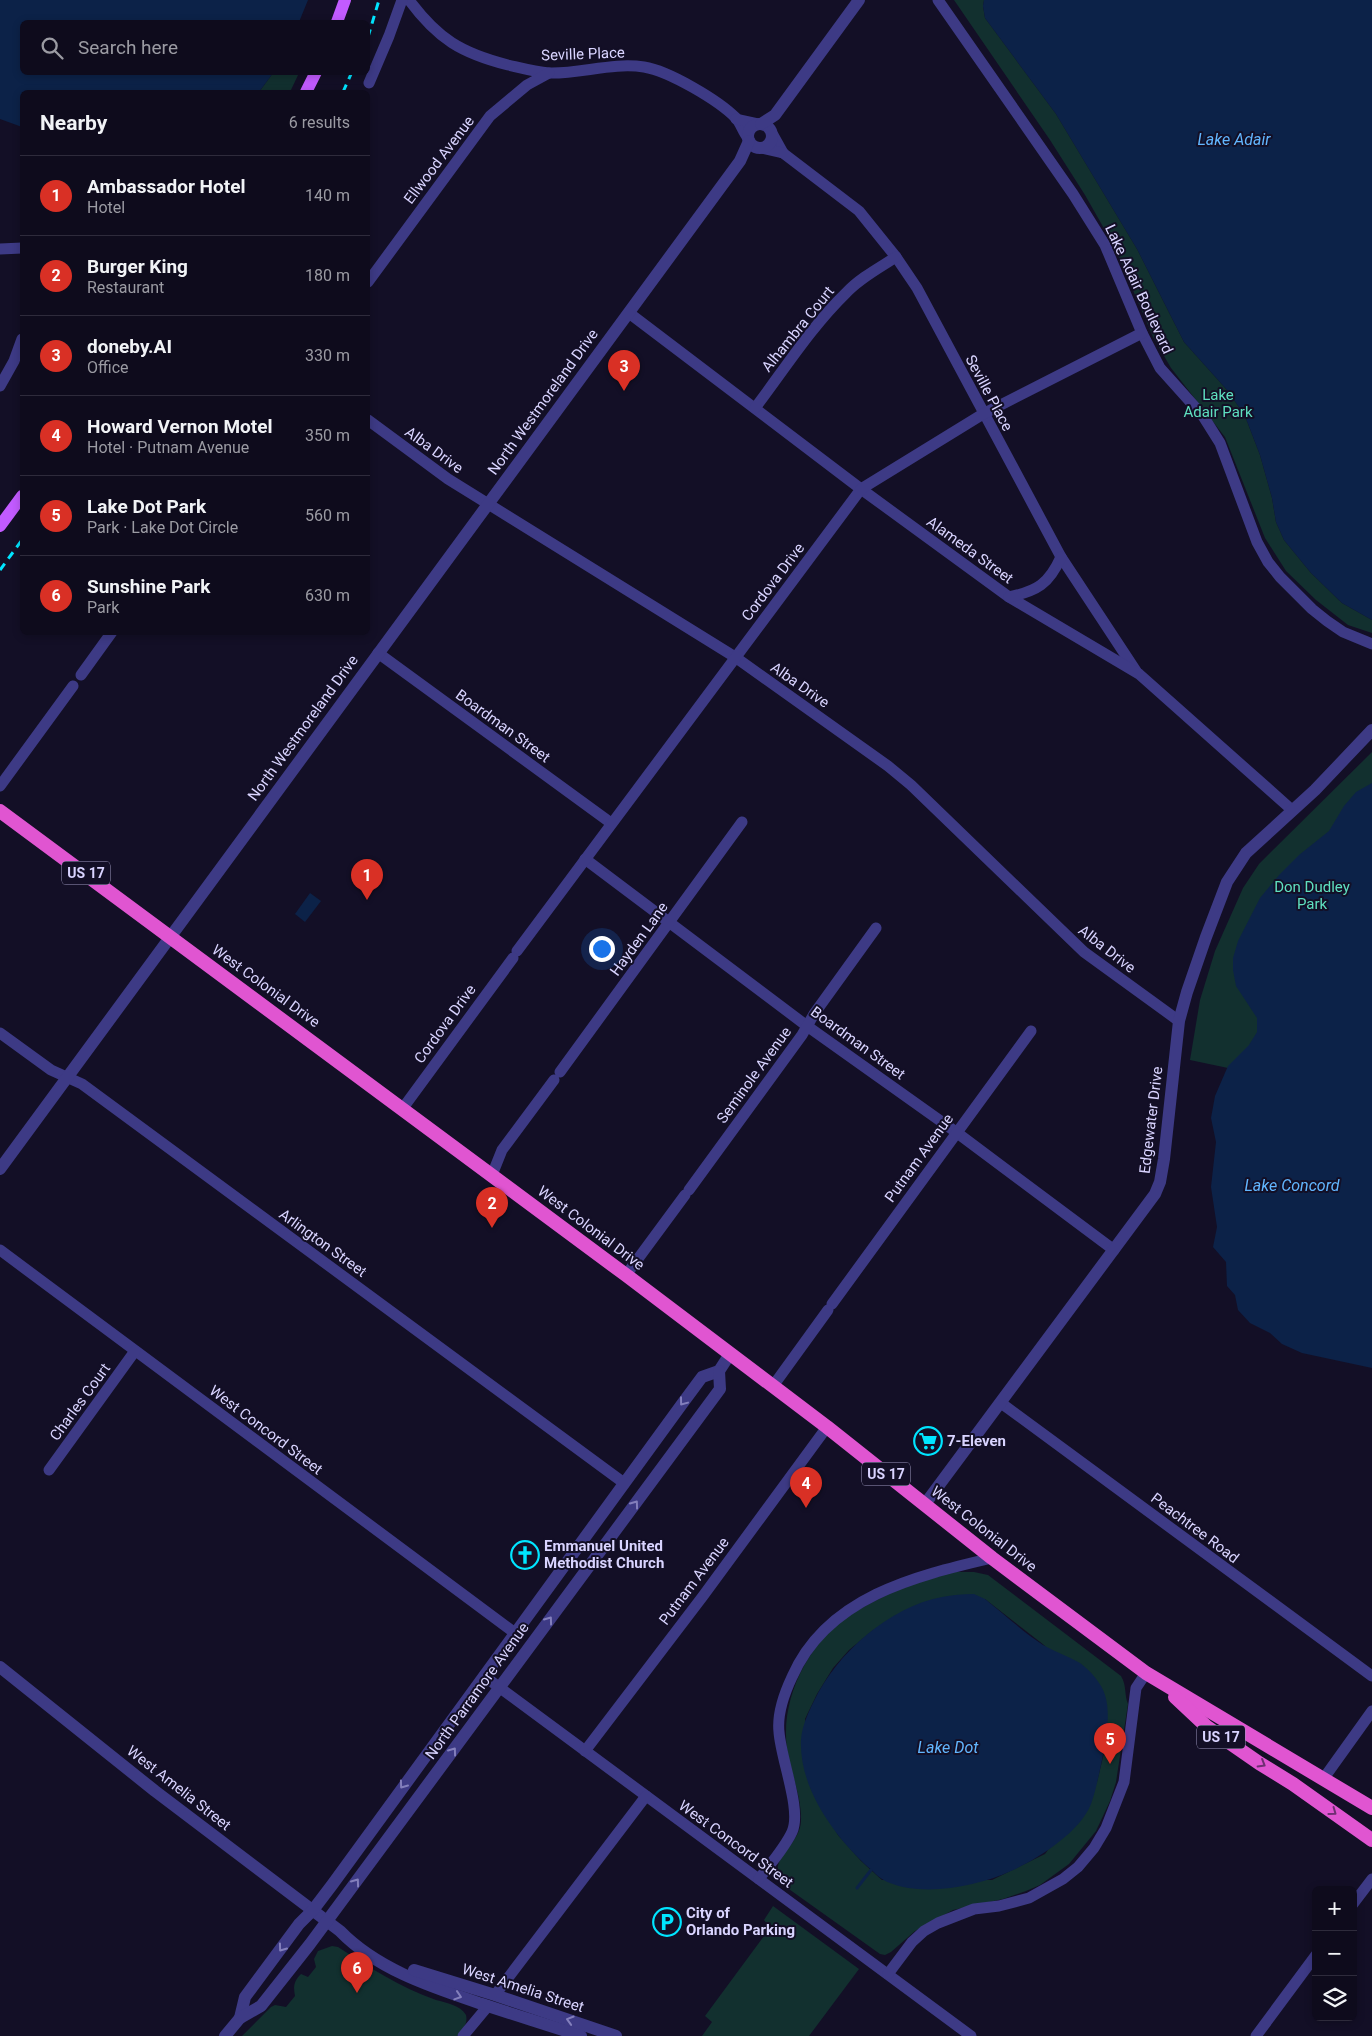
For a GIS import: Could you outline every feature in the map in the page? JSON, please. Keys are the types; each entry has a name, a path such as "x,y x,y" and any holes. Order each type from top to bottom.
{"highway":[{"name":"West Colonial Drive","path":"0,811 403,1108 773,1386 992,1558 1151,1676 1207,1727 1259,1763 1294,1784 1372,1840"},
{"name":"West Colonial Drive","path":"1151,1676 1372,1808"}],"main road":[{"path":"338,20 345,0"},
{"path":"307,90 314,75"},
{"path":"0,526 20,499"}],"street":[{"path":"369,83 390,36 402,0"},
{"name":"Seville Place","path":"409,0 424,20 447,40 477,57 549,73 595,68 644,67 698,89 736,119 754,144 783,153 835,190 859,211 896,257 917,288 1060,557 1139,674"},
{"path":"766,128 749,130 754,144 768,146 766,128 859,0"},
{"name":"Lake Adair Boulevard","path":"938,0 1073,194 1105,245 1142,332 1160,368 1203,416 1220,442 1257,542 1268,562 1286,584 1326,621 1343,632 1372,644"},
{"name":"Ellwood Avenue","path":"370,279 490,116 527,85 549,73"},
{"name":"Seville Place","path":"736,119 766,128 783,153"},
{"name":"North Westmoreland Drive","path":"0,1169 754,144"},
{"path":"0,249 20,248"},
{"name":"Alhambra Court","path":"755,408 822,318 847,292 896,257"},
{"name":"Alameda Street","path":"629,313 860,489 1009,597 1139,674 1292,810"},
{"name":"Cordova Drive","path":"403,1108 611,823 860,489 983,414 1142,332"},
{"path":"0,386 14,361 20,344"},
{"name":"Alba Drive","path":"370,421 448,479 736,657 888,766 911,785 1084,952 1179,1021"},
{"path":"1009,597 1030,593 1043,585 1055,572 1060,557"},
{"path":"81,675 110,635"},
{"name":"Boardman Street","path":"378,653 611,823"},
{"path":"0,786 73,686"},
{"name":"Edgewater Drive","path":"925,1504 1152,1199 1160,1182 1179,1021 1206,937 1227,882 1246,854 1332,774 1372,730"},
{"name":"Hayden Lane","path":"492,1175 502,1150 670,923 742,822"},
{"name":"Boardman Street","path":"585,859 807,1026 956,1132 1114,1250"},
{"name":"Seminole Avenue","path":"626,1275 876,928"},
{"name":"Putnam Avenue","path":"773,1386 1030,1031"},
{"name":"Arlington Street","path":"0,1033 51,1070 82,1084 624,1483"},
{"name":"West Concord Street","path":"0,1250 515,1633"},
{"name":"Charles Court","path":"49,1470 135,1351"},
{"name":"North Parramore Avenue","path":"225,2036 240,2018 261,2006 327,1921 500,1688 720,1389 719,1371 730,1354"},
{"name":"North Parramore Avenue","path":"240,2018 245,1997 299,1924 313,1910 702,1377 719,1371"},
{"name":"Peachtree Road","path":"1001,1403 1372,1676"},
{"name":"Putnam Avenue","path":"585,1751 827,1427"},
{"path":"759,1879 788,1840 796,1820 782,1758 778,1730 786,1691 796,1668 808,1650 820,1634 839,1617 883,1590 929,1573 992,1558"},
{"name":"West Amelia Street","path":"0,1667 155,1791 340,1931 359,1939 385,1956 422,1974 581,2036"},
{"name":"West Concord Street","path":"484,1676 888,1974 967,2035"},
{"path":"888,1974 912,1942 924,1931 938,1923 974,1909 999,1906 1029,1898 1062,1879 1078,1867 1094,1848 1106,1828 1124,1782 1136,1688 1151,1676"},
{"path":"1324,1778 1372,1711"},
{"path":"463,2036 646,1796"},
{"path":"1357,1899 1372,1879"},
{"path":"1256,2036 1312,1960"},
{"name":"West Amelia Street","path":"491,2000 616,2036"}],"green space":[{"name":"Lake Adair Park","path":"954,0 984,0 985,18 1056,114 1137,249 1184,342 1228,391 1245,416 1260,455 1272,498 1276,522 1284,540 1311,573 1342,603 1372,620 1372,633 1348,625 1316,600 1286,571 1265,538 1225,437 1171,368 1153,337 1114,246 1085,195 1050,140"},
{"path":"272,75 298,75 291,90 260,90"},
{"name":"Don Dudley Park","path":"1372,752 1372,970 1247,1072 1190,1060 1200,1000 1215,951 1243,888 1259,864"},
{"path":"953,1572 974,1572 988,1575 1121,1676 1128,1704 1116,1782 1110,1801 1096,1831 1069,1864 1040,1885 1026,1891 1003,1899 953,1910 915,1931 885,1955 880,1954 786,1887 779,1878 779,1861 795,1839 801,1821 801,1810 788,1757 786,1735 790,1700 796,1683 813,1651 838,1624 858,1610 902,1587 917,1581","holes":["985,1599 1044,1645 1107,1715 1105,1749 1097,1782 1045,1854 992,1880 882,1880 861,1861 838,1835 811,1789 805,1719 817,1694 833,1668 849,1650 872,1631 896,1615"]},
{"path":"773,1906 859,1969 809,2036 702,2036 712,2022 705,2016 770,1928 764,1920"},
{"path":"332,1946 338,1947 410,1989 457,2007 466,2015 464,2026 457,2036 242,2036 271,2007 275,2005 286,2007 295,1996 295,1981 301,1974 308,1977 316,1967 314,1959 318,1951"}],"water":[{"path":"0,0 308,0 300,20 20,20 20,75 272,75 260,90 20,90 20,126 0,119"},
{"name":"Lake Adair","path":"984,0 1372,0 1372,620 1342,603 1311,573 1284,540 1276,522 1272,498 1260,455 1245,416 1228,391 1184,342 1137,249 1056,114 985,18"},
{"name":"Lake Concord","path":"1372,783 1372,1368 1302,1353 1282,1344 1270,1333 1250,1323 1238,1310 1235,1295 1227,1286 1226,1262 1213,1247 1217,1227 1211,1187 1216,1142 1211,1118 1215,1096 1228,1066 1249,1045 1257,1032 1257,1018 1236,986 1233,958 1238,941 1260,898 1280,874 1299,855 1329,831 1344,806 1356,792"},
{"path":"310,893 321,901 305,922 295,914"},
{"name":"Lake Dot","path":"974,1594 985,1599 1043,1645 1080,1663 1092,1673 1098,1682 1107,1702 1108,1719 1097,1782 1091,1804 1078,1825 1045,1852 1022,1866 983,1881 951,1888 919,1889 904,1887 890,1883 878,1876 855,1855 831,1826 812,1793 806,1776 802,1758 801,1740 803,1730 814,1701 824,1683 836,1666 867,1635 884,1622 922,1602 946,1596"}],"waterway":[{"path":"857,1888 871,1870"}],"railway":[{"path":"370,30 379,0"},
{"path":"344,90 351,75"},
{"path":"0,570 20,543"}],"place":[{"name":"doneby.AI","path":"624,391"},
{"name":"Ambassador Hotel","path":"367,900"},
{"name":"Burger King","path":"492,1228"},
{"name":"7-Eleven","path":"928,1441"},
{"name":"Howard Vernon Motel","path":"806,1508"},
{"name":"Emmanuel United Methodist Church","path":"525,1555"},
{"name":"Lake Dot Park","path":"1110,1764"},
{"name":"City of Orlando Parking","path":"667,1922"},
{"name":"Sunshine Park","path":"357,1993"}]}
